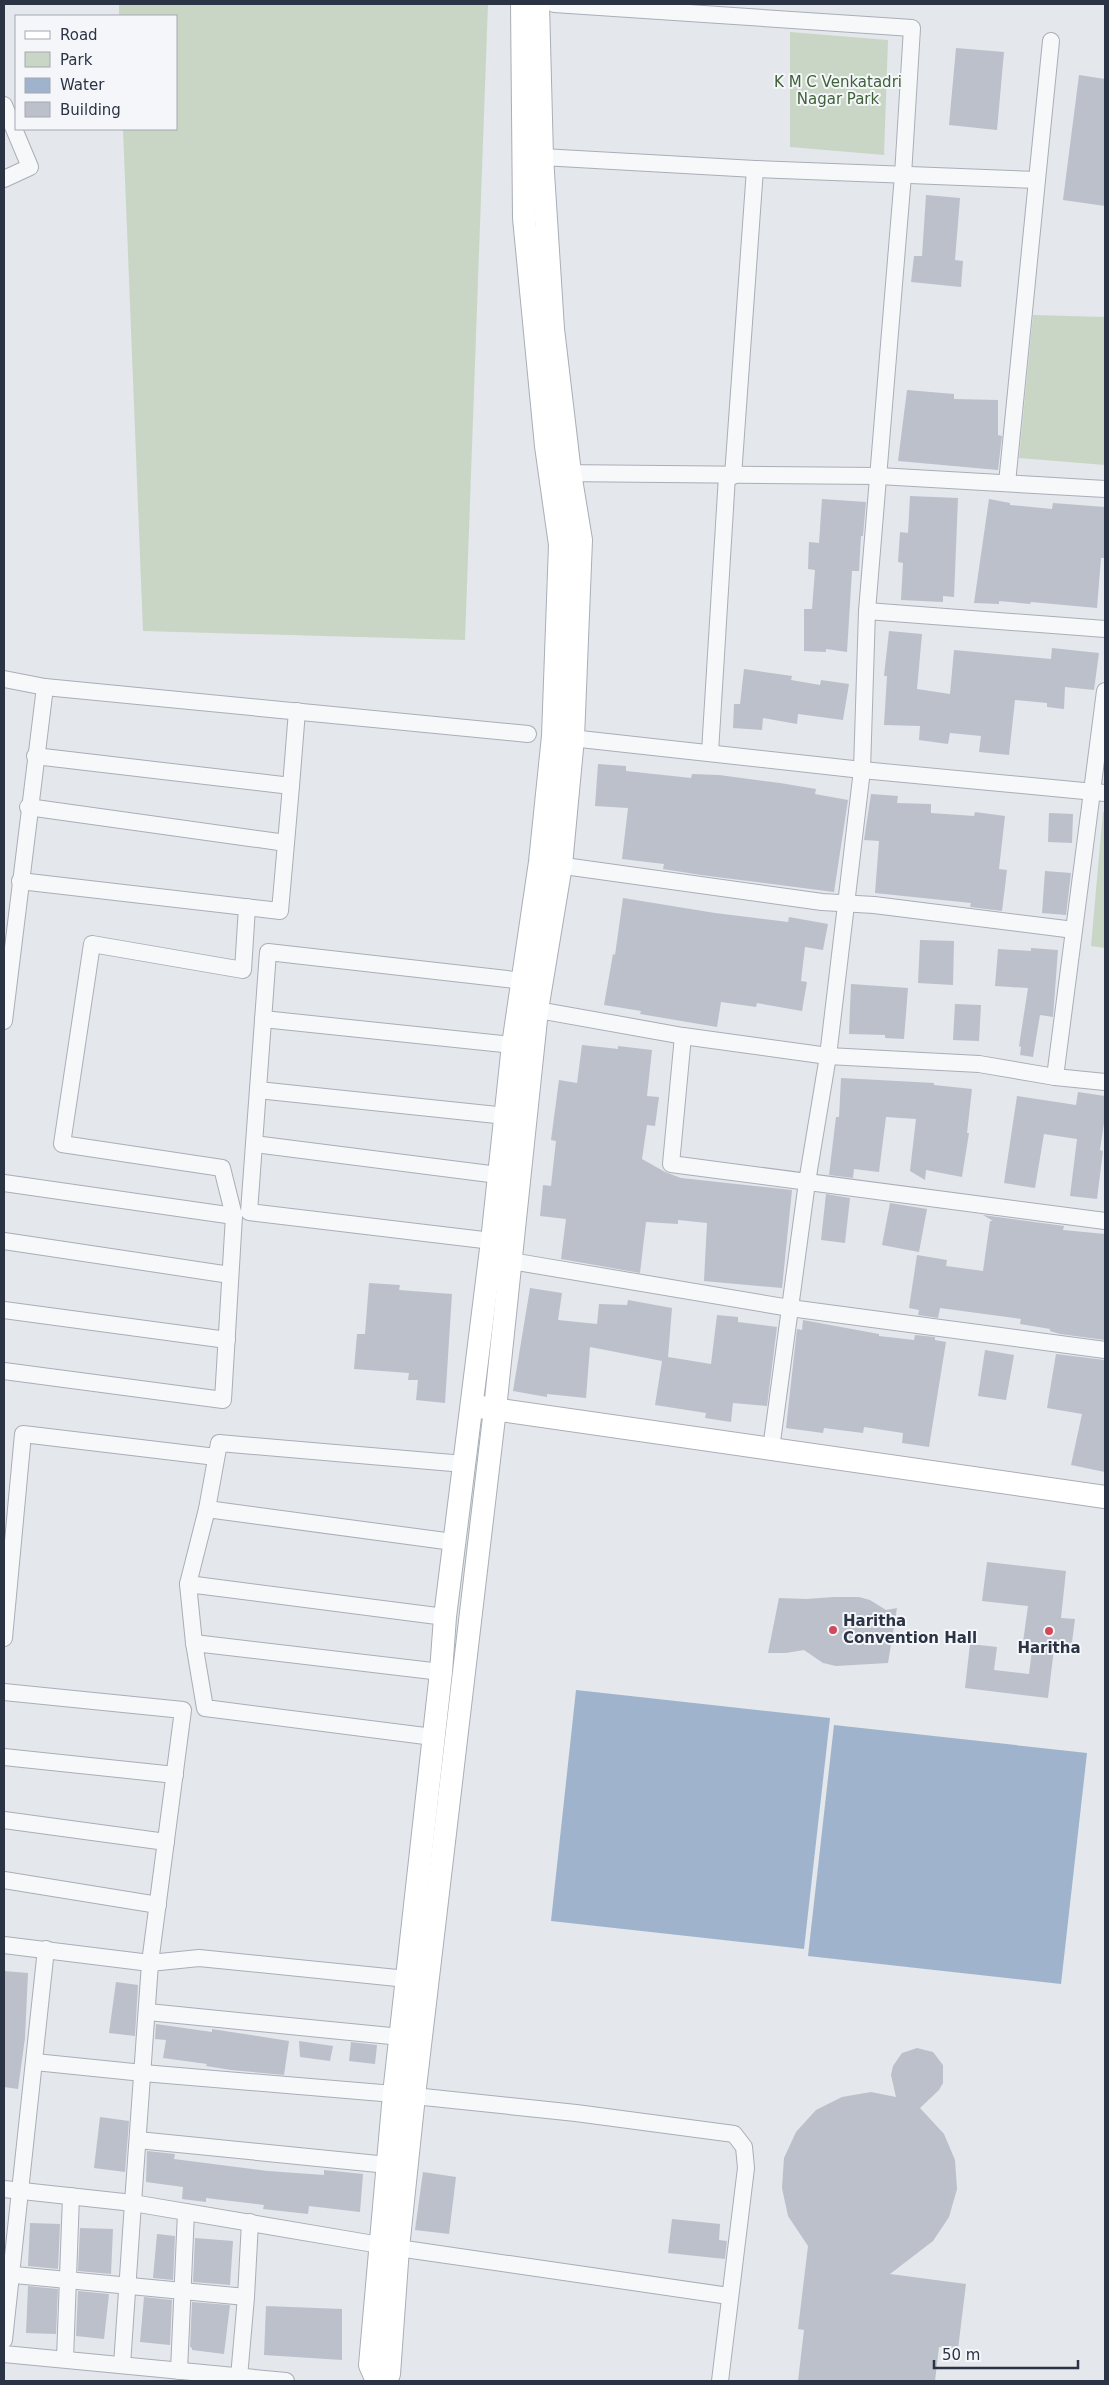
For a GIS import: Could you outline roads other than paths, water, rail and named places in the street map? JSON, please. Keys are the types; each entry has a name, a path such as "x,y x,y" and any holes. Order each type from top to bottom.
{"street":[{"path":"385,2381 389,2374 388,2165 404,2095 401,2037 441,1672 445,1617 492,1241 498,1175 515,1117 528,1008 551,864 563,737 567,620 581,540 560,473 542,315 524,218 522,4"},
{"path":"538,4 542,158 542,315"},
{"path":"554,4 912,28 903,175 867,611 862,770 844,904 828,1056 807,1182 770,1449"},
{"path":"1007,483 1051,41"},
{"path":"4,105 30,167 4,179"},
{"path":"542,158 755,169 1037,180"},
{"path":"710,752 755,169"},
{"path":"560,473 879,476 1105,489"},
{"path":"867,611 1105,630"},
{"path":"4,679 45,687 528,734"},
{"path":"4,1021 9,940 20,881 45,687"},
{"path":"1055,1077 1074,930 1099,792 1105,690"},
{"path":"20,881 280,911 297,711"},
{"path":"563,737 862,770 1099,792"},
{"path":"35,756 291,786"},
{"path":"28,808 286,843"},
{"path":"551,864 755,894 844,904 874,905 1074,930"},
{"path":"377,2381 370,2365 389,2246 404,2095 495,1409 511,1261 515,1117 513,1045 528,1008 524,981 551,864"},
{"path":"4,1371 224,1400 234,1216 222,1168 62,1144 92,944 243,970 247,908"},
{"path":"492,1241 249,1212 268,952 524,981"},
{"path":"528,1008 683,1036 828,1056 979,1064 1055,1077 1105,1082"},
{"path":"263,1019 513,1045"},
{"path":"683,1036 671,1164 1105,1220"},
{"path":"258,1090 515,1117"},
{"path":"254,1144 498,1175"},
{"path":"4,1183 234,1216"},
{"path":"4,1241 230,1275"},
{"path":"511,1261 790,1308 1105,1350"},
{"path":"4,1310 227,1340"},
{"path":"471,1405 1105,1497"},
{"path":"4,1638 23,1434 216,1456"},
{"path":"433,1737 205,1708 194,1643 188,1584 207,1509 219,1443 464,1464"},
{"path":"207,1509 453,1542"},
{"path":"188,1584 445,1617"},
{"path":"194,1643 441,1672"},
{"path":"4,1692 183,1710 150,1963 148,2012 126,2285 122,2365"},
{"path":"4,1757 175,1775"},
{"path":"4,1820 166,1842"},
{"path":"4,1880 158,1905"},
{"path":"4,1945 150,1963 199,1958 407,1979"},
{"path":"4,2340 11,2190 35,2062 46,1950"},
{"path":"148,2012 401,2037"},
{"path":"35,2062 404,2095 576,2113 734,2134 744,2147 746,2168 720,2381"},
{"path":"138,2140 388,2165"},
{"path":"11,2190 133,2203 389,2246 729,2296"},
{"path":"65,2359 71,2196"},
{"path":"180,2371 186,2212"},
{"path":"239,2377 250,2222"},
{"path":"7,2274 246,2297"},
{"path":"4,2354 286,2381"}],"water":[{"path":"576,1690 830,1718 804,1949 551,1921"},
{"path":"834,1725 1087,1753 1061,1984 808,1956"}],"place":[{"name":"Haritha Convention Hall","path":"833,1630"},
{"name":"Haritha","path":"1049,1631"}],"park label":[{"name":"K M C Venkatadri Nagar Park","path":"838,90"}]}
